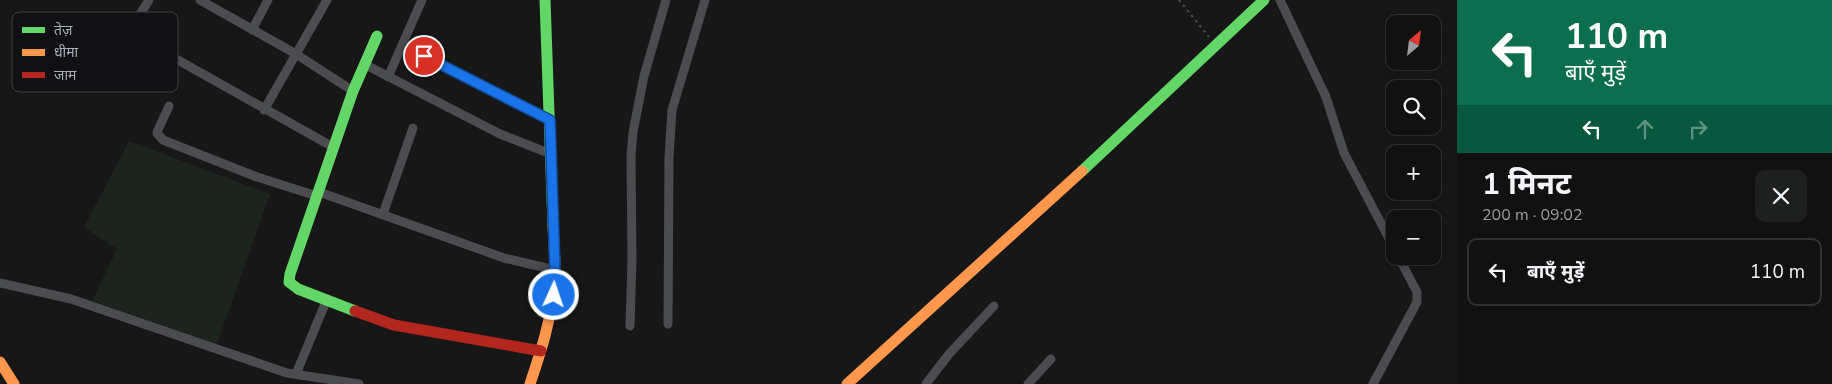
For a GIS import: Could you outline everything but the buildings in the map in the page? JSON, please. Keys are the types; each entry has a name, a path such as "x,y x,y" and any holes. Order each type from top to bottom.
{"street":[{"path":"141,12 149,0"},
{"path":"200,0 296,54 353,91"},
{"path":"252,30 268,0"},
{"path":"264,110 327,0"},
{"path":"388,76 422,0"},
{"path":"530,384 553,304 555,270 545,0"},
{"path":"630,326 632,260 631,156 633,132 644,76 666,0"},
{"path":"668,324 669,157 672,110 705,0"},
{"path":"847,384 1038,211 1264,0"},
{"path":"1280,0 1326,97 1344,153 1386,233"},
{"path":"377,36 353,91 288,278 289,282 293,286 394,325 541,351"},
{"path":"424,56 550,120"},
{"path":"178,60 333,147"},
{"path":"364,64 500,134 551,154"},
{"path":"168,106 158,130 163,140 257,177 383,214 504,258 555,270"},
{"path":"383,214 414,128"},
{"path":"1373,384 1417,302 1417,292 1403,265"},
{"path":"0,282 71,300 296,374 359,384"},
{"path":"296,374 327,299"},
{"path":"926,384 949,354 994,306"},
{"path":"1028,384 1052,360"},
{"path":"0,362 6,368 14,384"}],"path":[{"path":"1179,0 1216,45"}],"shaded area":[{"path":"129,141 270,194 217,344 92,301 117,249 84,227"}],"traffic: fast":[{"path":"545,0 553,226"},
{"path":"1082,171 1264,0"},
{"path":"355,311 298,289 289,282 290,274 353,91 377,36"}],"traffic: slow":[{"path":"847,384 1082,171"},
{"path":"530,384 545,334 553,296 555,269 553,226"},
{"path":"0,362 14,384"}],"traffic: jam":[{"path":"355,311 394,325 541,351"}],"route":[{"path":"424,56 550,120 555,270 554,295"}]}
